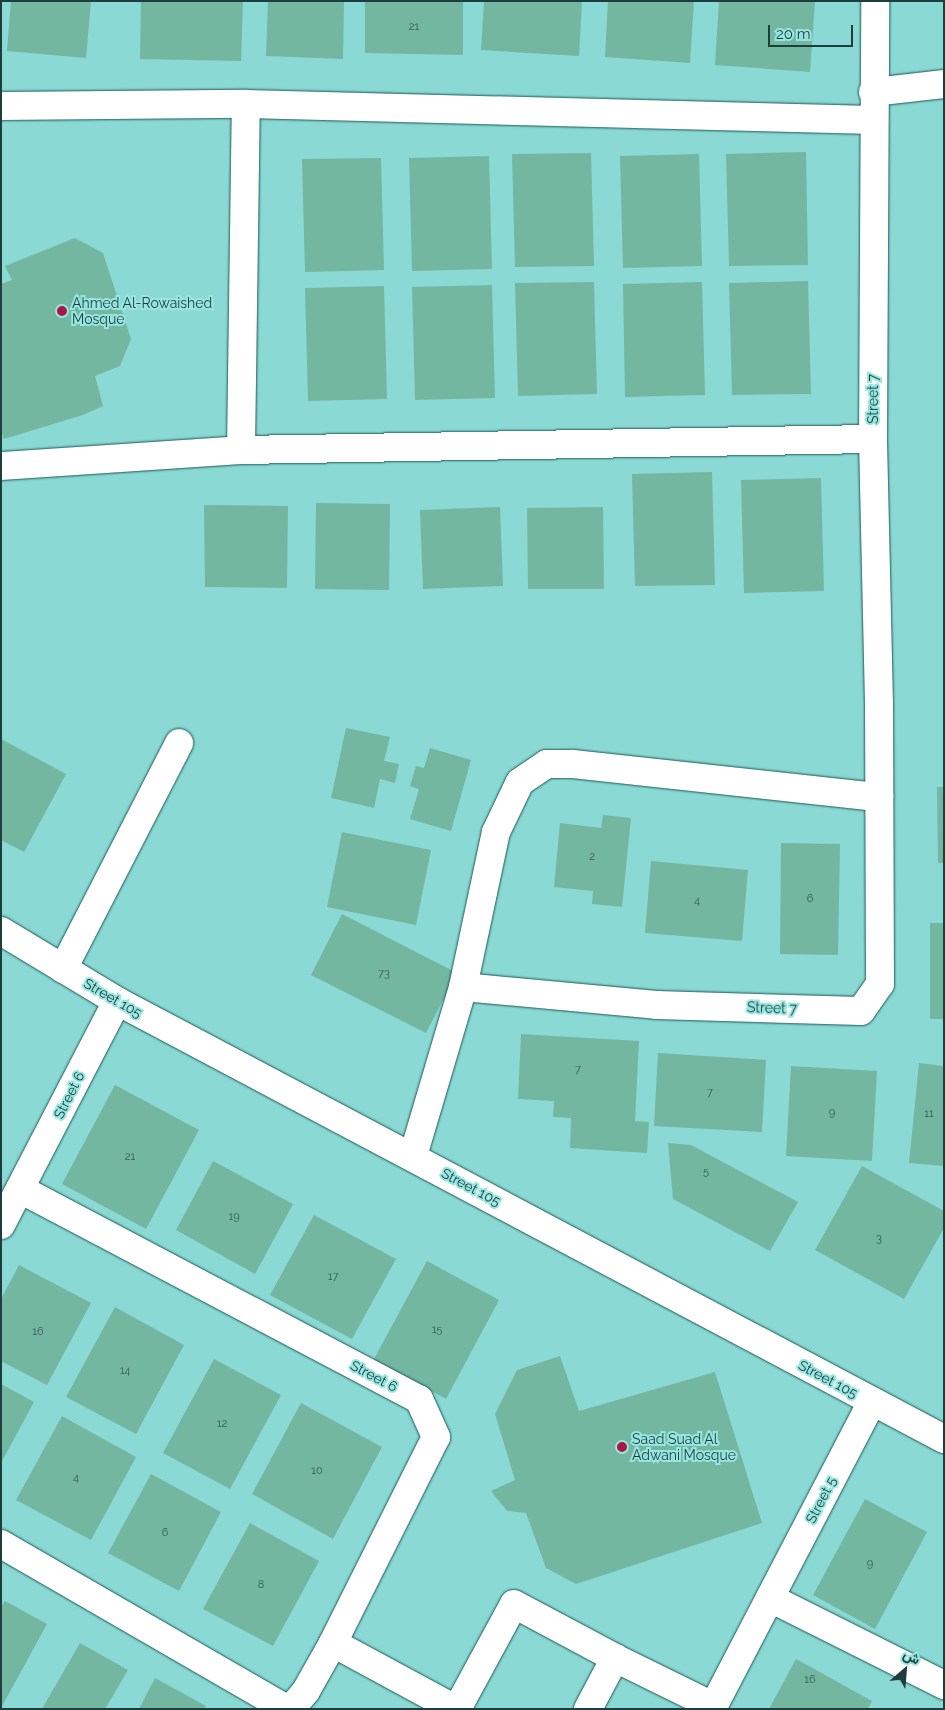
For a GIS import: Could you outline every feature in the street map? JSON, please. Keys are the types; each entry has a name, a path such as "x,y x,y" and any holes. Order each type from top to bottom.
{"street":[{"name":"Street 7","path":"463,987 656,1005 861,1011 880,984 879,704 873,439 875,1"},
{"path":"874,92 944,84"},
{"path":"241,450 246,104"},
{"path":"1,106 246,104 873,120"},
{"path":"1,466 241,450 873,439"},
{"path":"63,969 179,743"},
{"path":"413,1156 463,987 496,832 520,782 547,764 574,764 879,797"},
{"name":"Street 105","path":"1,931 117,1001 413,1156 944,1439"},
{"name":"Street 6","path":"1,1225 117,1001"},
{"name":"Street 6","path":"1,1544 289,1709 306,1691 333,1643 436,1437 419,1400 20,1189"},
{"name":"Street 5","path":"713,1708 872,1402"},
{"path":"770,1598 944,1685"},
{"path":"333,1643 456,1709 514,1604 713,1708"},
{"path":"588,1709 615,1658"}],"building":[{"path":"11,1 91,1 86,58 7,51"},
{"path":"141,1 243,1 241,61 140,59"},
{"path":"268,1 344,1 343,59 266,56"},
{"path":"365,1 463,1 463,55 365,53"},
{"path":"484,1 582,1 579,56 481,50"},
{"path":"608,1 694,1 690,63 605,57"},
{"path":"719,1 815,1 810,72 715,65"},
{"path":"806,152 808,265 729,266 726,154"},
{"path":"591,153 594,266 515,267 512,154"},
{"path":"699,154 702,266 623,268 620,156"},
{"path":"489,156 492,269 412,271 409,158"},
{"path":"381,158 384,270 305,272 302,159"},
{"name":"Ahmed Al-Rowaished Mosque","path":"75,238 103,253 131,339 120,366 95,376 103,406 83,415 4,439 1,431 1,284 12,280 5,266"},
{"path":"808,281 811,394 732,395 729,283"},
{"path":"594,282 597,394 518,396 515,283"},
{"path":"702,282 705,395 625,397 623,284"},
{"path":"492,285 495,398 415,400 412,287"},
{"path":"384,286 387,399 308,401 305,288"},
{"path":"712,472 715,585 635,586 632,474"},
{"path":"821,478 824,591 744,593 741,480"},
{"path":"316,503 390,504 389,590 315,589"},
{"path":"204,505 288,506 287,588 205,587"},
{"path":"500,507 503,586 423,589 420,510"},
{"path":"603,507 604,589 528,589 527,508"},
{"path":"346,728 390,737 384,761 399,764 395,783 380,779 374,808 331,798"},
{"path":"1,739 66,774 24,852 1,840"},
{"path":"430,748 471,760 451,831 410,819 419,789 410,786 416,766 424,768"},
{"path":"937,787 944,787 944,863 938,863"},
{"path":"603,815 631,818 622,907 592,904 593,891 554,887 560,823 601,828"},
{"path":"342,832 431,850 416,925 327,907"},
{"path":"781,843 840,844 838,955 780,954"},
{"path":"651,861 748,870 742,941 645,933"},
{"path":"342,914 457,973 426,1033 311,975"},
{"path":"930,923 944,923 944,1019 930,1019"},
{"path":"521,1034 639,1041 635,1121 649,1122 647,1153 570,1148 571,1118 553,1117 554,1101 518,1099"},
{"path":"658,1053 766,1060 762,1132 654,1126"},
{"path":"919,1063 944,1066 944,1166 909,1163"},
{"path":"791,1066 877,1071 872,1161 786,1156"},
{"path":"115,1085 199,1130 146,1229 62,1184"},
{"path":"668,1143 691,1145 798,1202 770,1251 673,1199"},
{"path":"213,1161 293,1204 255,1274 176,1230"},
{"path":"862,1166 944,1211 944,1228 904,1299 815,1250"},
{"path":"314,1215 396,1259 352,1339 270,1295"},
{"path":"427,1261 499,1300 446,1399 374,1359"},
{"path":"19,1265 91,1303 47,1385 1,1361 1,1299"},
{"path":"115,1307 184,1345 136,1434 66,1397"},
{"name":"Saad Suad Al Adwani Mosque","path":"560,1356 579,1411 715,1372 762,1523 576,1584 546,1568 526,1513 507,1511 491,1491 515,1480 495,1414 517,1370"},
{"path":"214,1359 281,1395 230,1489 163,1453"},
{"path":"1,1384 34,1402 1,1463"},
{"path":"301,1403 382,1447 333,1539 252,1494"},
{"path":"62,1416 136,1457 91,1540 16,1500"},
{"path":"151,1474 221,1512 179,1591 108,1553"},
{"path":"865,1499 927,1532 875,1629 813,1595"},
{"path":"250,1523 319,1561 273,1646 203,1609"},
{"path":"5,1601 47,1624 1,1708 1,1607"},
{"path":"80,1643 128,1670 105,1709 42,1709"},
{"path":"796,1659 872,1701 868,1709 769,1709"},
{"path":"155,1678 206,1706 204,1709 139,1709"}],"place":[{"name":"Ahmed Al-Rowaished Mosque","path":"62,311"},
{"name":"Saad Suad Al Adwani Mosque","path":"622,1447"}]}
